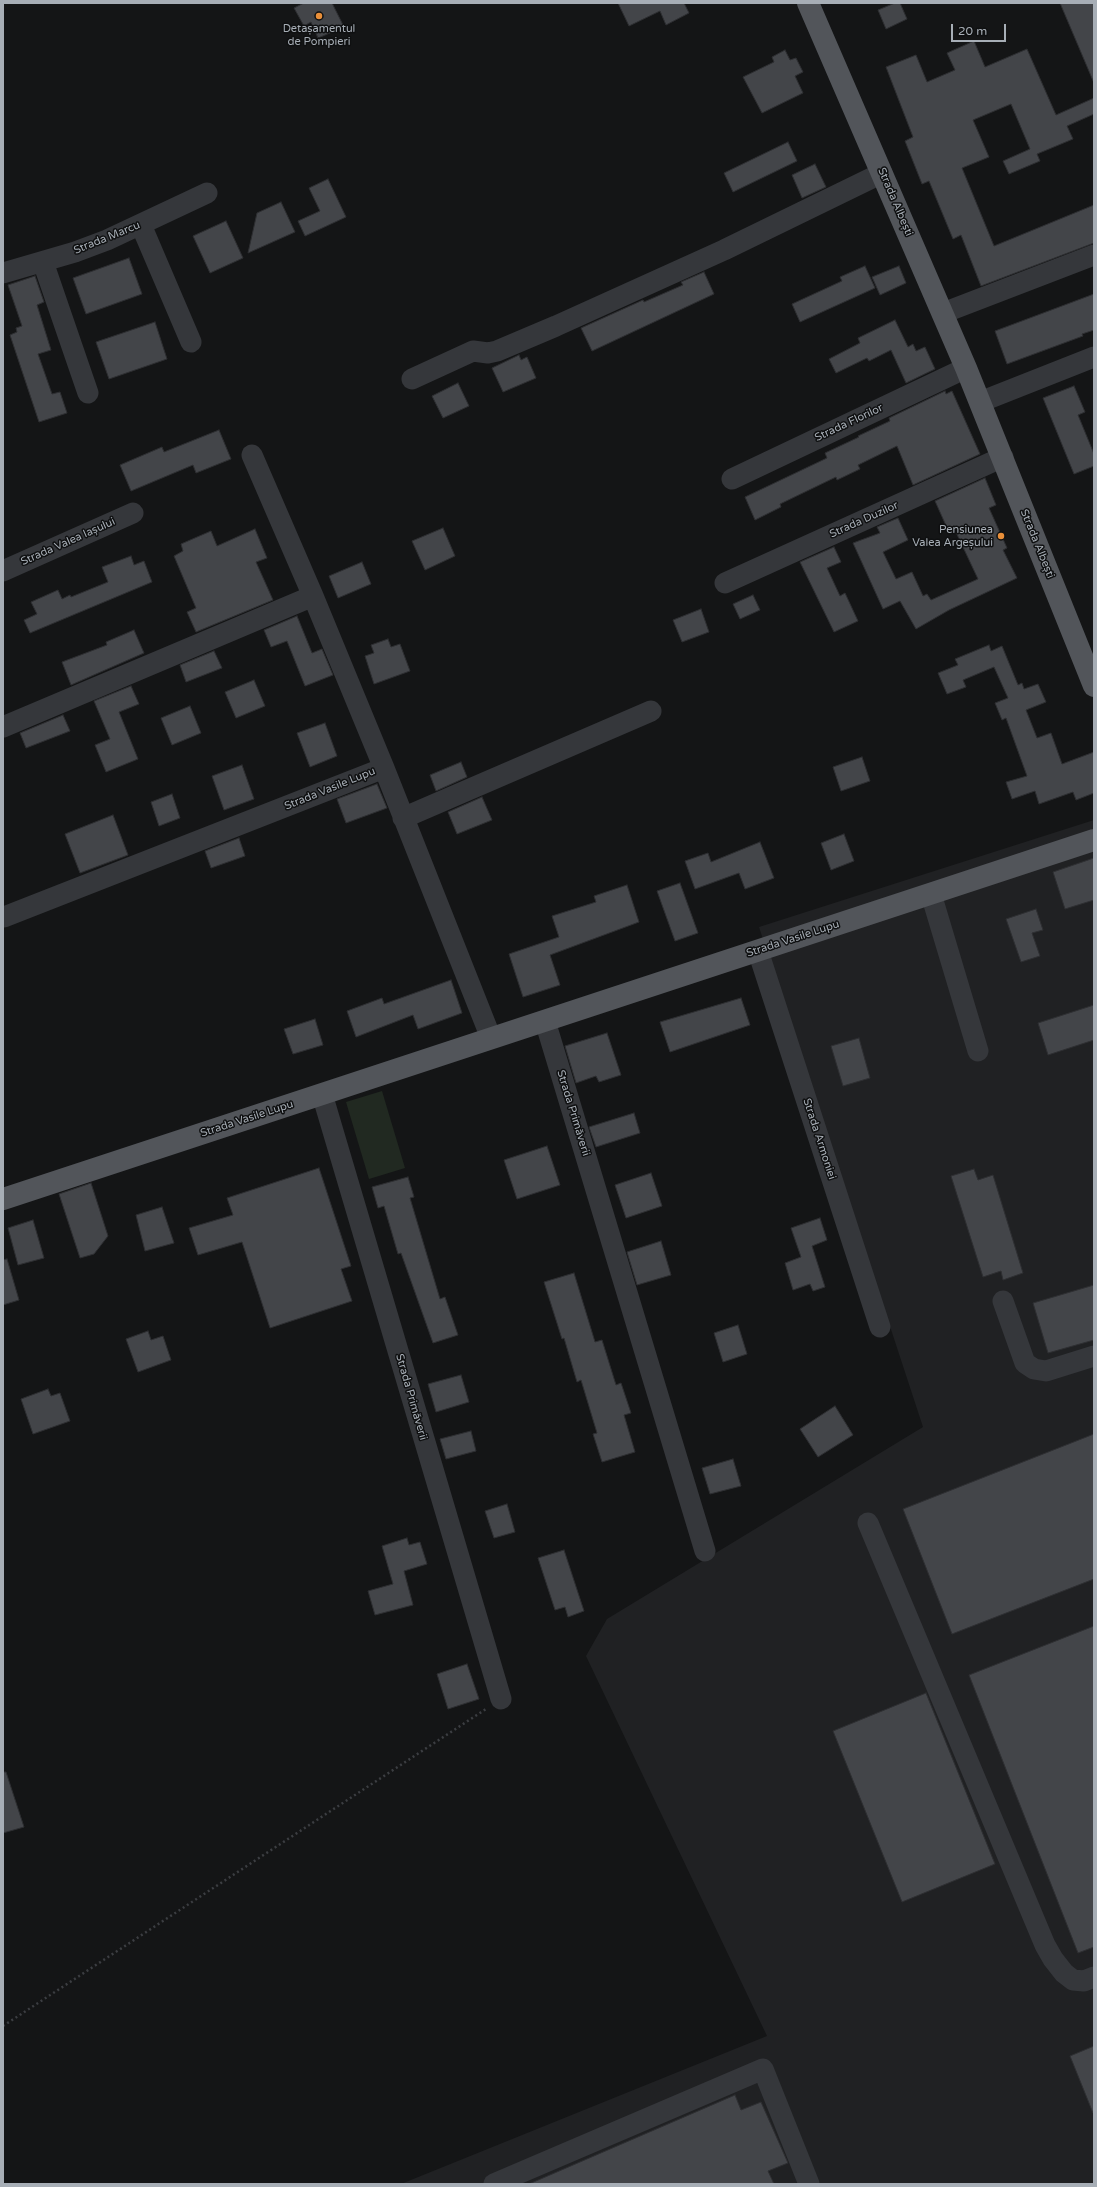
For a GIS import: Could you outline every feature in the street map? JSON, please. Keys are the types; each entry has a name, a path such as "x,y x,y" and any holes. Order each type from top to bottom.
{"main road":[{"name":"Strada Albești","path":"808,3 943,313 1003,457 1094,686"},
{"name":"Strada Vasile Lupu","path":"3,1199 1094,840"}],"street":[{"path":"412,379 473,351 488,353 497,351 549,329 724,250 882,173"},
{"name":"Strada Marcu","path":"3,273 81,250 141,225 206,193"},
{"path":"141,225 191,342"},
{"path":"943,313 1094,255"},
{"path":"43,262 88,393"},
{"path":"980,402 1094,358"},
{"name":"Strada Florilor","path":"732,479 966,368"},
{"path":"252,455 313,596 384,768"},
{"name":"Strada Duzilor","path":"725,583 1003,457"},
{"name":"Strada Valea Iașului","path":"3,571 133,513"},
{"path":"3,728 313,596"},
{"path":"403,818 651,712"},
{"name":"Strada Vasile Lupu","path":"4,917 384,768 491,1038"},
{"path":"931,894 978,1051"},
{"name":"Strada Armoniei","path":"758,951 880,1327"},
{"name":"Strada Primăverii","path":"545,1021 705,1551"},
{"name":"Strada Primăverii","path":"322,1094 501,1699"},
{"path":"1003,1301 1025,1363 1034,1369 1046,1371 1094,1356"},
{"path":"868,1523 1045,1945 1053,1959 1064,1973 1073,1980 1084,1981 1094,1977"},
{"path":"494,2184 763,2070 809,2184"}],"path":[{"path":"3,2026 501,1699"}],"shaded area":[{"path":"1094,820 1094,2184 401,2184 767,2036 586,1656 607,1619 923,1427 759,927"},
{"path":"382,1091 405,1168 369,1179 346,1102"}],"building":[{"name":"Detașamentul de Pompieri","path":"304,3 332,3 344,27 318,38 311,22 304,26 294,8"},
{"path":"618,3 684,3 689,13 666,25 660,11 629,26"},
{"path":"895,3 900,3 907,19 886,29 878,10"},
{"path":"1060,3 1094,3 1094,83"},
{"path":"974,41 985,67 1027,49 1056,115 1094,98 1094,114 1067,126 1073,139 1037,154 1040,161 1009,174 1003,161 1030,149 1011,104 973,120 989,157 962,168 994,246 1094,205 1094,243 981,286 961,235 953,239 929,181 922,184 905,141 913,137 886,67 916,55 927,82 955,70 947,53"},
{"path":"785,50 790,60 796,58 803,72 795,76 803,93 762,113 743,77 774,62 772,57"},
{"path":"788,142 797,161 733,192 724,173"},
{"path":"815,164 826,187 802,198 792,175"},
{"path":"328,179 346,217 305,236 298,221 320,211 309,188"},
{"path":"281,202 295,232 248,253 257,213"},
{"path":"226,221 243,258 210,273 193,236"},
{"path":"129,258 142,294 86,314 73,278"},
{"path":"865,266 875,288 800,322 792,304 842,281 840,277"},
{"path":"899,266 906,283 880,295 872,277"},
{"path":"704,272 714,294 592,351 581,328 643,300 644,302 683,285 681,282"},
{"path":"35,276 44,302 37,305 51,350 38,354 52,394 60,392 67,413 39,422 10,335 17,332 16,328 22,326 8,285"},
{"path":"1094,294 1094,330 1082,334 1083,336 1007,364 995,331"},
{"path":"895,320 908,347 913,344 916,351 925,347 935,369 906,383 891,350 869,361 867,358 836,373 829,359 860,343 858,338"},
{"path":"155,322 167,359 109,379 96,342"},
{"path":"519,355 521,360 527,357 536,378 503,392 492,368"},
{"path":"458,383 469,406 443,418 432,396"},
{"path":"1074,386 1085,412 1078,415 1094,454 1094,466 1074,474 1043,398"},
{"path":"945,391 946,394 952,391 980,454 913,485 897,446 858,465 860,469 837,480 836,477 780,504 781,507 755,520 745,497 827,458 825,453 890,421 889,418"},
{"path":"219,430 231,459 196,473 193,465 131,491 120,465 162,447 164,452"},
{"path":"985,478 996,505 989,508 1007,548 1003,550 1017,578 949,610 916,629 900,601 883,609 853,543 880,533 877,527 898,518 908,540 883,552 896,579 912,572 923,596 927,594 931,600 978,579 954,528 948,530 935,501"},
{"path":"443,528 455,556 425,570 412,541"},
{"path":"255,529 267,558 256,562 273,600 196,632 187,612 196,608 174,556 183,551 181,544 211,531 217,546"},
{"path":"834,547 841,562 827,568 840,596 845,593 858,621 834,632 800,562"},
{"path":"131,556 134,565 144,561 152,582 30,633 24,620 37,614 31,602 58,590 62,599 70,595 71,597 108,582 102,567"},
{"path":"362,562 371,584 338,598 329,576"},
{"path":"753,595 760,610 740,619 733,604"},
{"path":"701,609 709,632 682,642 673,620"},
{"path":"297,616 312,653 322,649 333,675 305,686 287,641 271,647 264,630"},
{"path":"134,630 144,653 71,685 62,662 107,645 106,642"},
{"path":"388,639 391,647 400,644 410,671 374,684 365,656 374,653 371,645"},
{"path":"989,645 991,651 1002,646 1018,685 1022,683 1024,689 1038,684 1046,702 1026,710 1037,738 1051,733 1062,764 1094,752 1094,793 1076,800 1073,792 1039,804 1035,791 1012,799 1006,782 1027,776 1006,718 1002,720 995,703 1008,698 994,667 963,680 966,687 947,694 938,673 958,665 955,659"},
{"path":"214,651 222,668 186,682 180,665"},
{"path":"254,680 265,706 236,718 225,692"},
{"path":"131,686 139,704 119,712 138,759 106,772 95,745 110,739 94,701"},
{"path":"190,706 201,733 172,745 161,718"},
{"path":"63,715 70,731 26,748 20,733"},
{"path":"325,723 337,756 310,767 297,733"},
{"path":"862,757 870,781 841,791 833,767"},
{"path":"461,762 467,777 436,791 430,775"},
{"path":"242,765 254,799 224,810 212,776"},
{"path":"377,784 387,808 346,823 337,799"},
{"path":"172,794 180,818 159,826 151,802"},
{"path":"482,797 492,820 457,834 448,812"},
{"path":"113,815 128,855 80,873 65,834"},
{"path":"844,834 854,861 831,870 821,843"},
{"path":"239,838 245,856 211,868 205,851"},
{"path":"760,842 774,878 745,889 739,873 695,889 685,861 708,853 711,862"},
{"path":"1094,858 1094,900 1065,909 1053,872"},
{"path":"680,883 698,933 675,941 657,891"},
{"path":"627,885 639,922 550,955 560,985 523,997 509,954 559,937 552,916 596,902 594,896"},
{"path":"1036,909 1043,930 1032,933 1040,956 1021,962 1006,919"},
{"path":"451,980 462,1013 418,1029 413,1015 356,1037 347,1011 382,998 384,1004"},
{"path":"741,998 750,1025 670,1052 660,1022"},
{"path":"1094,1005 1094,1040 1048,1055 1038,1023"},
{"path":"315,1019 323,1045 293,1054 284,1029"},
{"path":"607,1033 621,1075 599,1082 596,1076 576,1083 565,1046"},
{"path":"859,1038 870,1078 843,1086 831,1046"},
{"path":"634,1113 640,1133 596,1147 589,1127"},
{"path":"547,1146 560,1185 517,1199 504,1160"},
{"path":"319,1168 351,1266 341,1269 352,1301 270,1328 242,1242 198,1255 189,1228 233,1215 227,1198"},
{"path":"974,1169 978,1180 993,1175 1023,1273 1003,1280 1001,1271 983,1277 951,1176"},
{"path":"651,1173 662,1206 626,1218 615,1185"},
{"path":"408,1177 414,1197 410,1198 440,1299 445,1297 458,1335 433,1343 401,1253 398,1254 384,1206 378,1208 372,1187"},
{"path":"91,1183 108,1236 94,1254 80,1258 59,1194"},
{"path":"162,1207 174,1243 145,1251 136,1215"},
{"path":"820,1218 827,1240 812,1246 825,1287 813,1291 810,1284 793,1290 785,1263 801,1257 791,1228"},
{"path":"33,1220 44,1258 18,1265 8,1228"},
{"path":"661,1241 671,1275 637,1285 627,1252"},
{"path":"7,1259 19,1300 3,1305 3,1260"},
{"path":"574,1273 595,1342 602,1340 616,1385 621,1383 631,1413 624,1415 635,1452 602,1462 593,1434 597,1433 581,1380 577,1382 564,1338 562,1339 544,1282"},
{"path":"1094,1285 1094,1340 1048,1353 1033,1303"},
{"path":"738,1325 747,1354 723,1362 714,1333"},
{"path":"148,1331 151,1340 163,1336 171,1360 138,1372 126,1339"},
{"path":"461,1375 469,1402 436,1412 428,1384"},
{"path":"48,1389 51,1396 60,1393 70,1421 33,1434 21,1399"},
{"path":"835,1406 853,1435 818,1457 800,1429"},
{"path":"471,1431 476,1451 446,1459 440,1439"},
{"path":"1094,1434 1094,1579 952,1634 903,1509"},
{"path":"733,1459 741,1486 710,1494 702,1468"},
{"path":"507,1504 515,1532 494,1538 485,1511"},
{"path":"407,1538 409,1545 420,1542 427,1564 404,1571 413,1605 375,1615 368,1591 393,1584 382,1546"},
{"path":"564,1550 584,1611 568,1617 565,1607 555,1610 538,1558"},
{"path":"1094,1626 1094,1947 1078,1953 969,1675"},
{"path":"467,1664 479,1699 448,1709 437,1674"},
{"path":"926,1693 995,1864 902,1902 833,1731"},
{"path":"3,1772 6,1772 24,1827 3,1833"},
{"path":"1094,2046 1094,2113 1093,2113 1070,2056"},
{"path":"735,2095 741,2110 761,2102 788,2163 768,2171 774,2184 529,2184"}],"place":[{"name":"Detașamentul de Pompieri","path":"319,16"},
{"name":"Pensiunea Valea Argeșului","path":"1001,536"}]}
